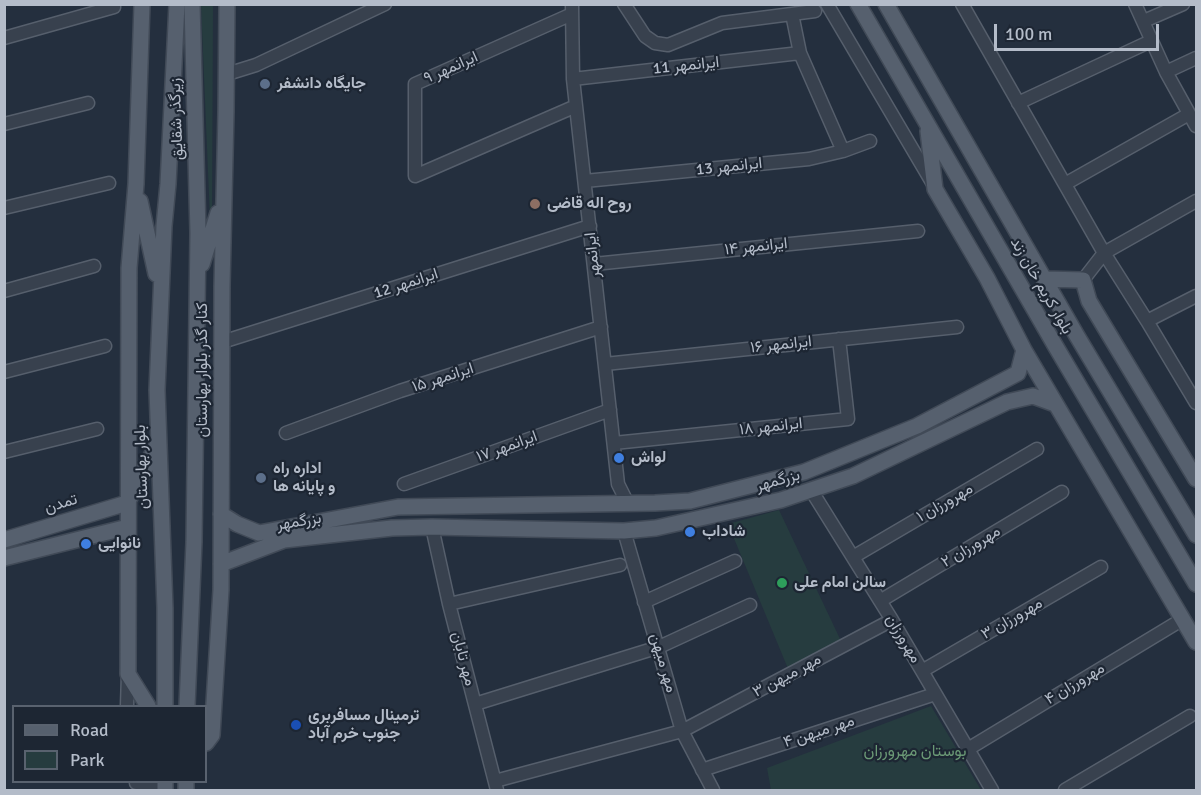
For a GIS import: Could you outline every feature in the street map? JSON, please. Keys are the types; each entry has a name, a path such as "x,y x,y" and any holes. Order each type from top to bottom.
{"main road":[{"path":"142,4 136,184 129,268 128,674 147,705"},
{"name":"زیرگذر شقایق","path":"164,226 177,4"},
{"name":"زیرگذر شقایق","path":"192,4 198,233 196,285"},
{"name":"کنار گذر بلوار بهارستان","path":"209,739 221,564 227,4"},
{"name":"بلوار کریم خان زند","path":"858,4 1056,348 1197,584"},
{"name":"بلوار کریم خان زند","path":"886,4 1197,535"},
{"path":"927,122 935,189 987,278 1055,404 1197,642"},
{"path":"136,184 162,299"},
{"path":"187,705 194,542 196,285 224,193"},
{"name":"بلوار بهارستان","path":"164,226 157,390 165,608 165,705"},
{"path":"1045,279 1083,280 1089,301 1197,479"},
{"path":"195,343 222,342"},
{"name":"بزرگمهر","path":"221,513 237,524 259,533 398,507 690,501 804,472 910,429 1018,373 1024,350"},
{"name":"بزرگمهر","path":"221,564 284,540 392,528 432,526 513,530 624,531 656,528 781,500 853,476 1007,402 1033,396 1055,404"},
{"path":"910,429 919,445"},
{"path":"127,503 159,442"},
{"name":"تمدن","path":"4,540 127,503"},
{"path":"494,505 494,528"},
{"path":"84,515 94,521 93,533 89,537"},
{"path":"4,558 128,528"}],"street":[{"path":"227,74 256,65 385,4"},
{"path":"624,4 645,36 655,43 668,45 722,23 815,11"},
{"path":"962,4 1104,253 1197,403"},
{"path":"1135,4 1144,21 1150,41 1197,126"},
{"path":"1144,21 1183,4"},
{"path":"828,6 935,189"},
{"path":"4,38 114,7"},
{"name":"ایرانمهر","path":"572,9 573,79 618,484 628,504"},
{"name":"ایرانمهر ۹","path":"572,9 415,84 415,176 576,106"},
{"path":"792,14 800,53 843,151"},
{"path":"1018,103 1150,41"},
{"name":"ایرانمهر 11","path":"573,79 800,53"},
{"path":"1166,72 1197,58"},
{"path":"4,124 88,103"},
{"path":"1065,184 1189,114"},
{"name":"ایرانمهر 13","path":"585,181 809,159 843,151 870,141"},
{"path":"4,208 109,183"},
{"path":"1083,280 1104,253 1197,201"},
{"name":"ایرانمهر 12","path":"222,342 590,226"},
{"name":"ایرانمهر ۱۴","path":"594,264 918,231"},
{"path":"4,291 94,266"},
{"path":"1147,321 1197,296"},
{"name":"ایرانمهر ۱۵","path":"286,433 400,391 601,327"},
{"name":"ایرانمهر ۱۶","path":"605,364 957,327"},
{"name":"ایرانمهر ۱۸","path":"614,444 848,419 839,339"},
{"path":"4,372 105,346"},
{"name":"ایرانمهر ۱۷","path":"404,484 610,410"},
{"path":"4,452 97,429"},
{"name":"مهرورزان ۱","path":"852,557 1037,449"},
{"name":"مهرورزان","path":"811,490 892,620 992,790"},
{"name":"مهرورزان ۲","path":"880,601 1062,492"},
{"name":"مهر تابان","path":"432,526 449,604 496,786"},
{"name":"مهر میهن","path":"624,531 682,731 713,790"},
{"path":"644,602 735,561"},
{"path":"449,604 620,565"},
{"name":"مهرورزان ۳","path":"922,671 1101,567"},
{"path":"475,704 659,647 750,605"},
{"name":"مهرورزان ۴","path":"968,749 1183,619"},
{"name":"مهر میهن ۳","path":"496,786 682,731 892,620"},
{"path":"127,705 128,674"},
{"name":"مهر میهن ۴","path":"702,770 935,694"},
{"path":"1065,790 1190,716"},
{"path":"138,785 165,785"}],"green space":[{"path":"201,5 213,5 212,219 210,219"},
{"name":"سالن امام علی","path":"779,510 841,641 789,671 728,524"},
{"name":"بوستان مهرورزان","path":"931,706 981,790 771,790 767,768"}],"place":[{"name":"جایگاه دانشفر","path":"265,84"},
{"name":"روح اله قاضی","path":"535,204"},
{"name":"لواش","path":"619,458"},
{"name":"اداره راه و پایانه ها","path":"261,478"},
{"name":"شاداب","path":"690,532"},
{"name":"نانوایی","path":"86,544"},
{"name":"سالن امام علی","path":"782,583"},
{"name":"ترمینال مسافربری جنوب خرم آباد","path":"296,725"}]}
